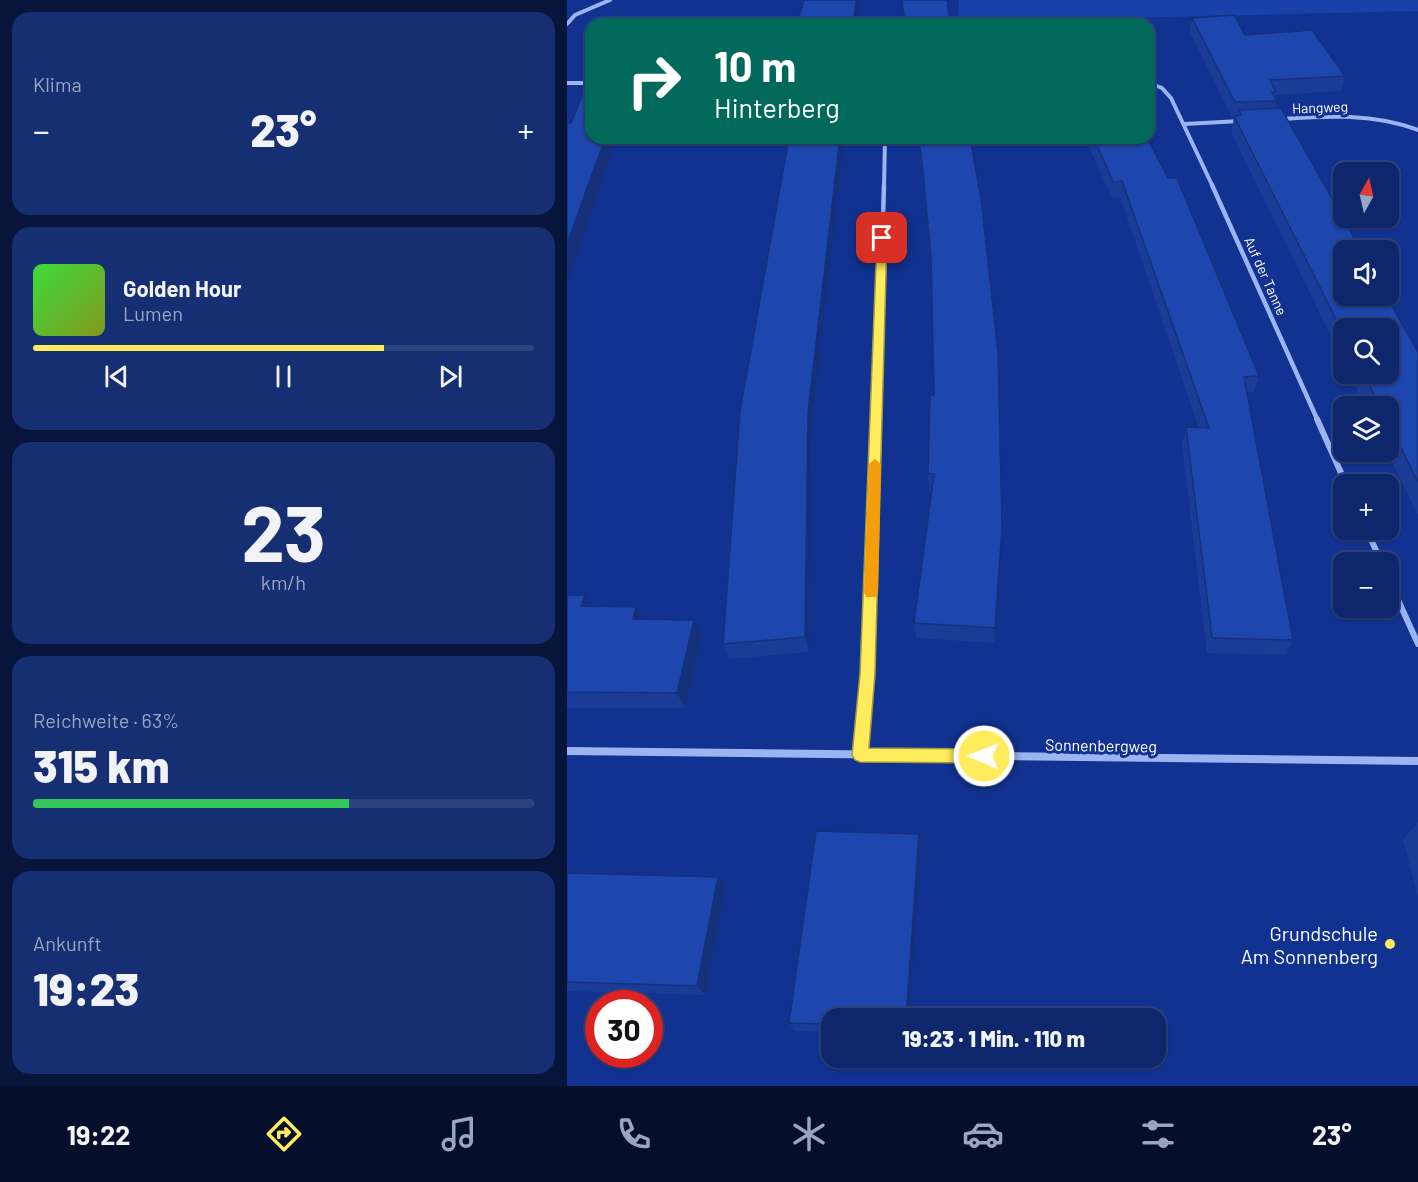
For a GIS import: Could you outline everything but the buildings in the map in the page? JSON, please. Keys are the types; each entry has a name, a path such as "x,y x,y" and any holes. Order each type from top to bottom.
{"street":[{"path":"567,24 575,15 602,1 610,0"},
{"path":"567,83 585,83"},
{"name":"Auf der Tanne","path":"1155,85 1169,92 1185,124 1342,474"},
{"name":"Hangweg","path":"1278,119 1364,116 1385,119 1418,129"},
{"path":"1185,124 1243,121"},
{"path":"860,755 868,674 885,144"},
{"path":"1399,602 1418,644"},
{"name":"Sonnenbergweg","path":"567,751 1418,761"}],"shaded area":[{"path":"959,0 1418,0 1418,11 1125,18 958,18"}],"slow traffic":[{"path":"871,592 875,464"}],"place":[{"name":"Grundschule Am Sonnenberg","path":"1390,944"}],"route":[{"path":"882,238 868,674 860,755 984,756"}]}
